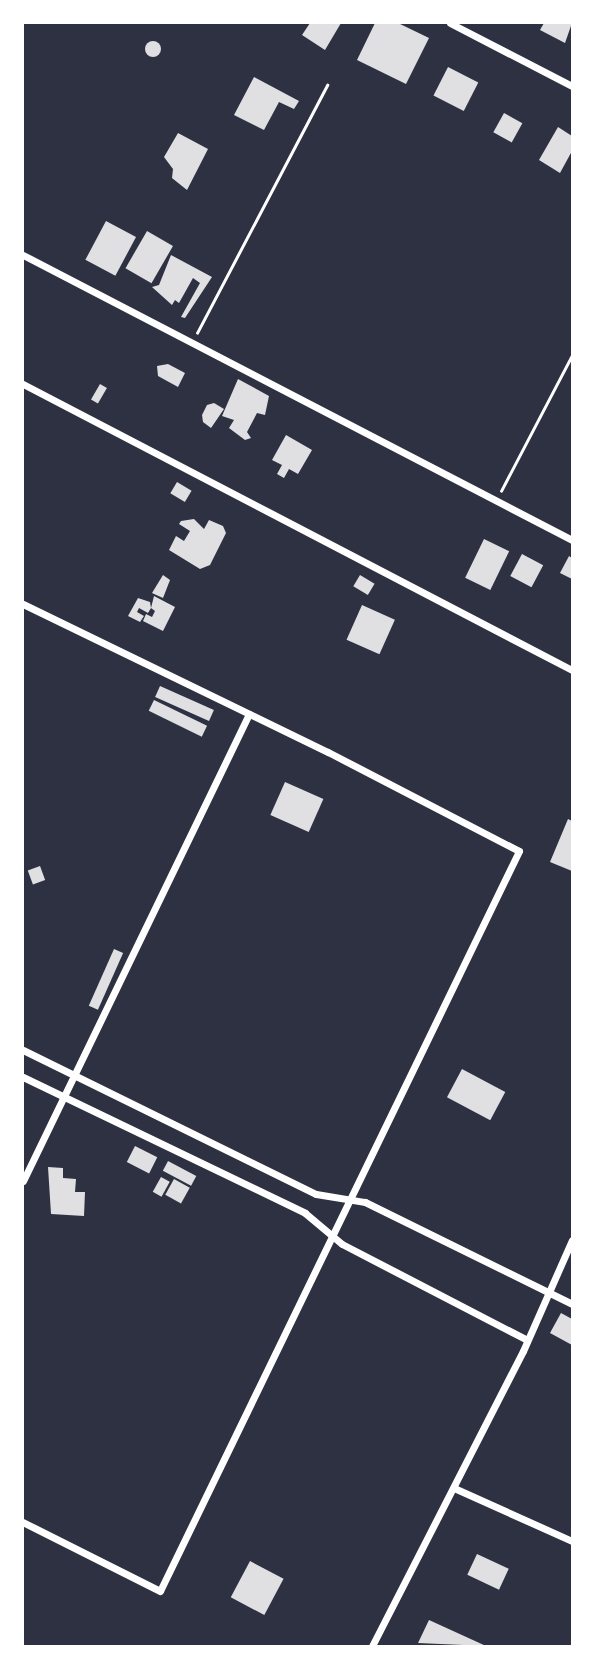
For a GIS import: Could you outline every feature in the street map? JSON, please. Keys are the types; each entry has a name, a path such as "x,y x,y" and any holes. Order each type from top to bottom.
{"street":[{"path":"450,23 572,86"},
{"path":"23,255 572,540"},
{"path":"23,384 572,670"},
{"path":"23,604 520,851 160,1591 23,1522"},
{"path":"23,1181 249,714"},
{"path":"23,1050 316,1194 352,1199 572,1304"},
{"path":"23,1077 305,1213 332,1237 527,1340"},
{"path":"372,1646 527,1340 572,1240"},
{"path":"454,1488 572,1541"}],"path":[{"path":"192,342 327,85"},
{"path":"496,500 572,355"}],"building":[{"path":"310,23 341,23 325,50 302,35"},
{"path":"375,23 398,23 429,38 406,84 357,60"},
{"path":"544,23 572,23 565,43 540,30"},
{"path":"153,41 159,43 159,55 153,57 147,55 145,49 147,43"},
{"path":"448,67 478,82 464,111 433,96"},
{"path":"254,77 299,101 294,109 279,102 264,130 234,115"},
{"path":"504,113 522,123 512,142 493,132"},
{"path":"558,127 572,136 572,151 560,173 539,160"},
{"path":"178,133 208,149 187,190 172,178 173,169 164,157"},
{"path":"106,221 136,237 115,276 85,260"},
{"path":"147,231 173,246 151,283 126,268"},
{"path":"171,255 212,277 185,318 181,317 200,283 193,278 179,303 175,300 172,305 152,287 159,285"},
{"path":"168,364 185,373 178,387 158,376 157,366"},
{"path":"238,379 269,396 265,415 257,413 247,432 251,438 245,440 229,428 234,420 222,416"},
{"path":"100,384 107,388 98,404 91,400"},
{"path":"214,403 224,409 211,428 203,422 202,415 207,405"},
{"path":"286,435 312,450 298,474 289,469 284,478 277,474 282,465 272,460"},
{"path":"177,482 192,491 185,502 170,493"},
{"path":"194,519 204,529 209,520 223,526 226,533 210,565 200,569 169,550 176,536 184,541 190,531 179,524 181,521"},
{"path":"484,539 509,551 490,590 465,578"},
{"path":"522,554 543,565 531,587 510,576"},
{"path":"569,556 572,558 572,579 560,573"},
{"path":"163,575 170,580 163,598 152,593"},
{"path":"360,575 375,584 368,595 353,586"},
{"path":"154,596 175,607 163,631 143,621 146,614 152,617 155,611 151,608"},
{"path":"138,598 150,602 148,613 139,608 137,612 144,616 140,622 128,616"},
{"path":"362,605 395,620 379,654 347,640"},
{"path":"160,686 214,710 209,721 155,697"},
{"path":"154,700 207,726 202,737 149,711"},
{"path":"285,782 323,799 309,832 270,815"},
{"path":"568,819 572,821 572,871 550,862"},
{"path":"40,866 45,880 33,885 28,870"},
{"path":"114,949 123,953 98,1010 89,1006"},
{"path":"462,1069 505,1092 490,1120 447,1097"},
{"path":"135,1146 157,1157 149,1173 127,1162"},
{"path":"168,1161 196,1176 191,1186 163,1171"},
{"path":"48,1167 63,1168 63,1178 76,1179 75,1192 85,1192 84,1216 51,1214"},
{"path":"161,1177 170,1182 162,1197 153,1192"},
{"path":"174,1179 190,1188 181,1203 165,1195"},
{"path":"561,1313 572,1319 572,1345 550,1333"},
{"path":"477,1554 509,1569 499,1590 467,1575"},
{"path":"250,1561 284,1579 264,1615 231,1597"},
{"path":"429,1620 486,1646 418,1643"}]}
